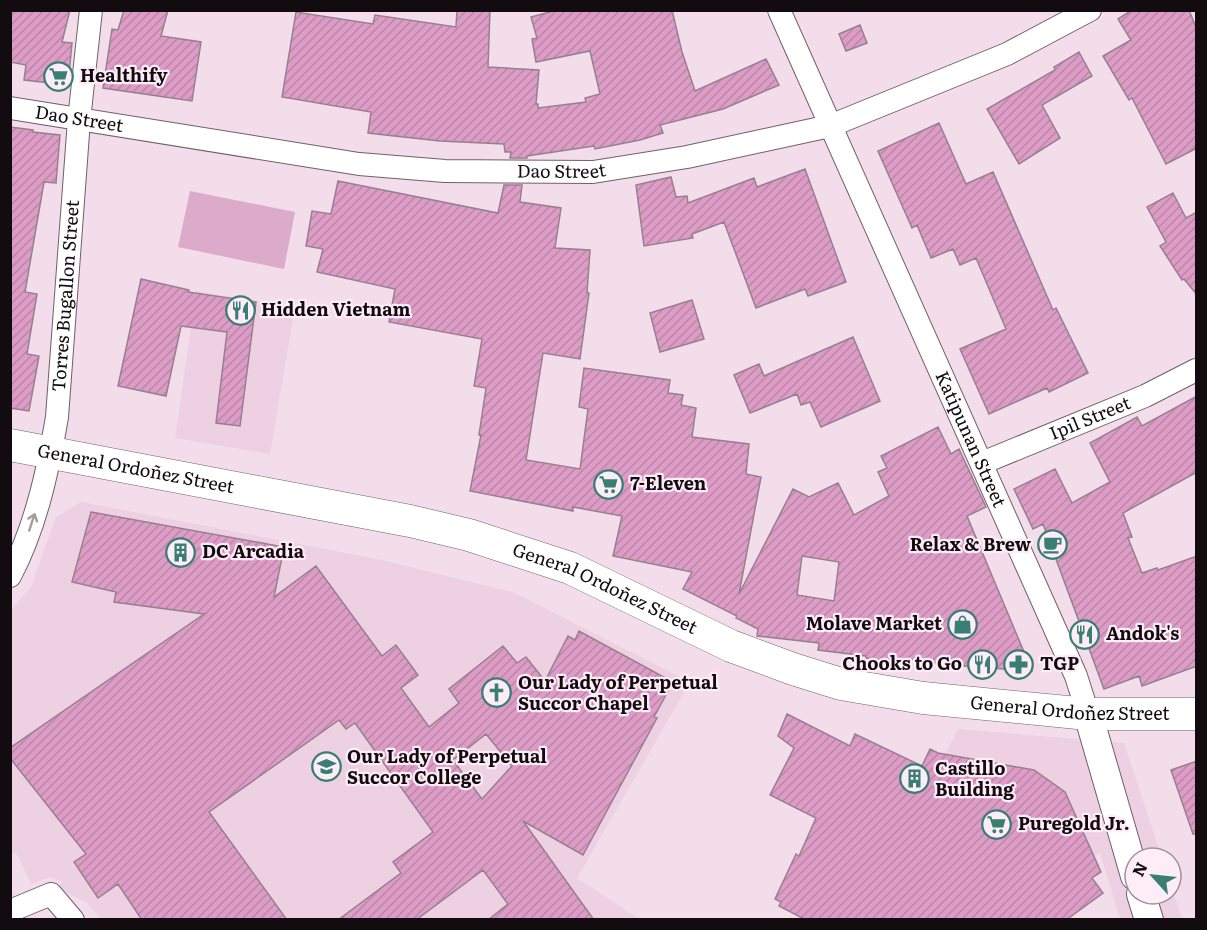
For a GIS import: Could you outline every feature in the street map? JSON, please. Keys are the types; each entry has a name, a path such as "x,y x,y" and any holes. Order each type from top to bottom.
{"main road":[{"name":"General Ordoñez Street","path":"10,445 385,516 469,535 570,568 731,646 841,684 923,698 1088,714 1197,714"}],"street":[{"name":"Torres Bugallon Street","path":"10,576 37,508 51,453 57,417 79,120 92,10"},
{"name":"Katipunan Street","path":"780,10 1077,676 1126,846"},
{"name":"Dao Street","path":"10,108 359,164 496,173 593,172 687,157 830,126 1007,54 1090,10"},
{"name":"Ipil Street","path":"982,463 1145,396 1197,370"},
{"path":"10,911 51,894 73,920"}],"shaded area":[{"path":"190,191 295,212 284,269 178,247"},
{"path":"196,291 295,307 270,454 175,438"},
{"name":"Our Lady of Perpetual Succor College","path":"81,502 382,560 515,593 690,682 577,878 639,919 101,919 87,903 58,888 62,882 50,877 31,884 16,852 11,855 11,610 31,587 56,517"},
{"name":"Puregold Jr.","path":"958,729 1124,743 1158,846 1123,846 1123,906 1178,906 1182,919 1120,919 1100,853 992,919 865,920"}],"building":[{"path":"10,10 70,10 62,42 72,43 68,85 24,80 26,65 10,62"},
{"path":"124,10 168,10 161,36 201,42 192,101 103,88 112,29 118,30"},
{"path":"457,10 490,10 488,67 539,70 536,104 538,108 586,102 585,98 600,94 590,51 536,62 532,39 537,38 531,17 557,10 672,10 682,52 695,91 766,59 779,85 723,109 660,125 663,133 640,140 595,149 594,146 527,156 527,158 510,158 511,152 505,152 504,144 440,141 368,133 371,112 282,97 296,12 373,24 375,15 456,27"},
{"path":"1132,10 1189,10 1197,30 1197,148 1166,164 1132,98 1129,100 1103,56 1131,40 1118,19"},
{"path":"860,25 867,43 846,51 839,34"},
{"path":"1079,52 1092,76 1042,105 1060,138 1019,164 987,109 1055,70 1054,67"},
{"path":"939,123 966,184 993,172 1053,310 1056,308 1088,373 1049,392 1047,388 989,414 960,349 1006,329 976,258 960,265 953,249 931,258 917,225 912,228 878,151"},
{"path":"10,127 60,135 56,183 44,182 25,292 37,294 27,354 39,356 29,411 10,408"},
{"path":"805,169 846,282 808,296 805,289 756,308 724,222 692,234 693,238 644,246 636,185 671,177 676,197 687,196 688,203 754,178 757,187"},
{"path":"338,181 498,213 504,185 522,185 520,202 561,208 555,248 590,250 587,293 589,293 580,359 543,353 526,460 580,469 588,409 579,407 584,368 670,380 668,393 683,395 681,405 696,408 692,437 749,444 746,474 761,477 739,594 793,489 809,497 838,483 854,515 889,496 878,472 887,468 881,456 938,427 951,454 959,449 986,507 967,516 1032,671 949,665 910,659 909,662 888,659 888,661 818,650 819,643 757,636 758,629 683,589 692,572 613,556 622,516 573,507 573,511 470,491 481,435 479,435 486,388 474,386 482,339 389,322 395,289 317,272 323,249 306,246 312,211 331,214","holes":["802,556 839,562 834,601 797,595"]},
{"path":"1173,193 1186,218 1197,212 1197,295 1184,279 1182,280 1160,246 1166,242 1147,207"},
{"path":"141,279 189,290 188,292 256,302 240,426 216,423 227,332 181,326 166,396 118,386"},
{"path":"692,300 704,339 660,352 650,313"},
{"path":"853,337 880,401 821,427 810,402 801,405 797,394 750,413 734,375 759,364 764,376"},
{"path":"1197,396 1197,472 1123,513 1132,537 1128,538 1142,573 1157,568 1158,570 1197,556 1197,666 1142,686 1139,676 1104,689 1043,524 1033,529 1014,489 1055,469 1072,503 1110,482 1090,443 1137,417 1142,426"},
{"name":"Our Lady of Perpetual Succor College","path":"91,512 284,547 274,597 316,566 382,656 396,645 418,675 401,688 429,727 459,703 449,689 503,646 517,663 526,657 545,681 568,636 575,640 579,631 673,682 654,717 657,718 583,855 523,821 594,920 488,920 508,904 483,870 416,920 338,920 401,873 393,862 433,832 355,723 346,729 339,720 209,812 287,920 142,920 118,884 98,898 74,862 86,854 10,758 10,748 204,614 114,602 116,592 72,582","holes":["486,734 512,766 482,799 453,760"]},
{"path":"787,714 850,746 855,734 922,766 930,749 938,753 1034,770 1065,792 1101,872 1092,878 1103,893 1066,920 806,920 779,906 781,902 775,899 796,854 799,856 816,818 770,795 794,748 778,736"},
{"path":"1197,761 1197,834 1193,834 1171,770"}],"place":[{"name":"Healthify","path":"59,76"},
{"name":"Hidden Vietnam","path":"240,310"},
{"name":"7-Eleven","path":"609,484"},
{"name":"Relax & Brew","path":"1052,545"},
{"name":"DC Arcadia","path":"181,552"},
{"name":"Molave Market","path":"963,624"},
{"name":"Andok's","path":"1085,634"},
{"name":"Chooks to Go","path":"983,664"},
{"name":"TGP","path":"1019,664"},
{"name":"Our Lady of Perpetual Succor Chapel","path":"497,693"},
{"name":"Our Lady of Perpetual Succor College","path":"326,767"},
{"name":"Castillo Building","path":"914,779"},
{"name":"Puregold Jr.","path":"997,824"}]}
